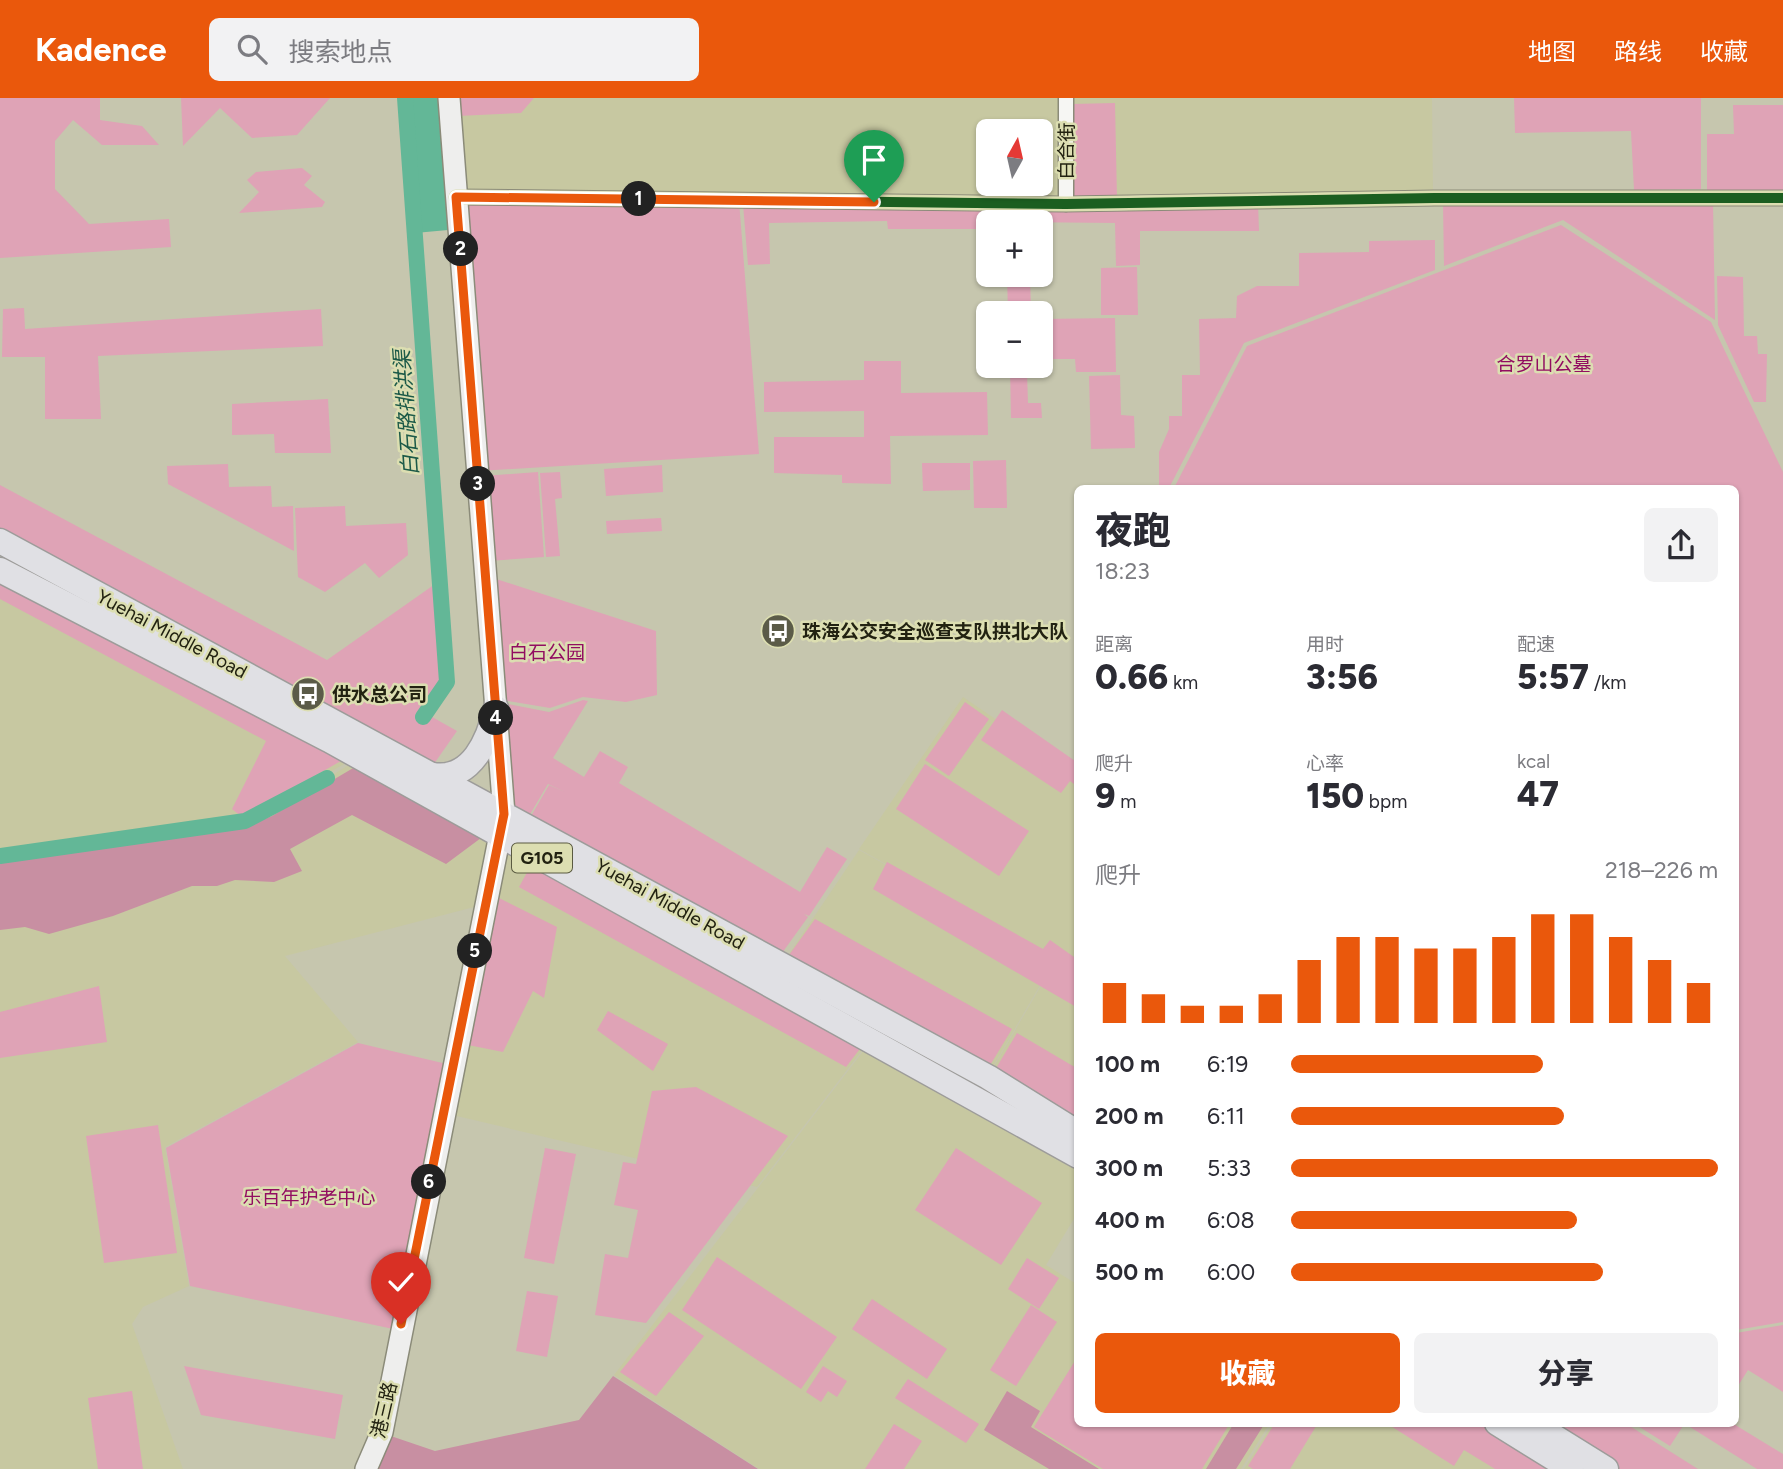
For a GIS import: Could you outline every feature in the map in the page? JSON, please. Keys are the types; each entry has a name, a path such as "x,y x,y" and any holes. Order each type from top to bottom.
{"highway":[{"name":"Yuehai Middle Road","path":"0,541 433,775 501,824 1074,1154"},
{"name":"Yuehai Middle Road","path":"0,570 329,740 501,824 988,1077 1074,1131"},
{"path":"433,775 451,775 467,766 482,747 496,708"},
{"path":"1503,1427 1571,1469"},
{"path":"1538,1427 1606,1469"}],"main road":[{"name":"港三路","path":"366,1469 382,1433 501,824 496,708 449,98"}],"street":[{"name":"白合街","path":"1066,98 1066,204"},
{"path":"456,197 1066,204 1451,198 1783,198"}],"shaded area":[{"path":"405,98 449,98 459,229 415,233"},
{"path":"450,98 1065,98 1065,203 456,196"},
{"path":"1068,98 1432,98 1433,196 1068,203"},
{"path":"0,563 355,758 243,820 0,854"},
{"path":"963,697 1074,772 1074,992 1046,975 988,1075 783,963 859,850 970,911 859,849"},
{"path":"359,759 870,1040 757,1187 444,1113 482,905 285,956 358,1042 165,1147 189,1286 143,1307 132,1324 183,1469 0,1469 0,858 245,823 271,812"},
{"path":"360,764 485,835 446,864 352,815 290,849 302,871 274,882 235,880 217,886 192,886 113,916 49,934 25,927 0,930 0,860 250,825 272,816"},
{"path":"1046,977 1074,993 1074,1128 989,1075"},
{"path":"871,1041 1074,1157 1074,1219 1046,1265 1074,1282 1074,1427 1267,1427 1241,1469 759,1469 614,1375"},
{"path":"613,1376 758,1469 367,1469 382,1433 435,1451 579,1420"},
{"path":"1007,1391 1040,1411 1031,1427 1099,1469 1049,1469 984,1430"},
{"path":"1232,1427 1262,1427 1236,1469 1206,1469"},
{"path":"1270,1427 1501,1427 1569,1469 1244,1469"}],"green space":[{"path":"0,98 100,98 100,120 142,126 159,145 102,145 73,120 55,141 55,189 89,224 169,219 171,247 0,258"},
{"path":"181,98 330,98 297,135 252,138 220,108 183,146"},
{"path":"457,98 534,98 521,113 458,116"},
{"path":"1514,98 1701,98 1701,189 1634,190 1631,131 1515,133"},
{"path":"1115,103 1117,199 1074,199 1072,104"},
{"path":"1733,105 1783,105 1783,191 1707,190 1707,134 1734,134"},
{"path":"302,168 312,176 304,185 325,202 322,207 239,213 259,192 247,180 256,172"},
{"path":"457,198 739,201 759,454 479,471"},
{"path":"1713,202 1715,320 1563,220 1444,266 1443,203"},
{"path":"1258,203 1259,231 1140,231 1140,265 1116,266 1115,223 1053,222 1053,210 1005,208"},
{"path":"743,204 997,207 997,210 976,210 976,229 888,229 887,221 769,223 770,264 748,265"},
{"name":"合罗山公墓","path":"1561,225 1711,322 1783,472 1783,1322 1739,1329 1739,485 1176,485 1247,346"},
{"path":"1435,240 1435,270 1244,343 1171,485 1159,485 1159,452 1169,429 1169,416 1182,416 1182,375 1200,375 1199,319 1236,318 1237,296 1257,286 1299,286 1299,253 1369,252 1369,241"},
{"path":"1137,267 1138,315 1101,315 1101,268"},
{"path":"1717,276 1743,277 1744,336 1757,336 1758,354 1767,354 1766,402 1754,402 1718,325"},
{"path":"1007,287 1030,287 1031,301 1008,301"},
{"path":"24,308 25,329 321,309 323,346 98,356 101,419 45,419 45,357 2,357 3,309"},
{"path":"1115,318 1116,372 1076,372 1075,359 1053,359 1053,319"},
{"path":"864,361 901,361 901,393 987,392 988,435 890,436 891,484 842,483 842,475 774,473 774,437 864,437 864,411 764,412 764,382 864,380"},
{"path":"1120,375 1121,415 1134,416 1135,448 1091,449 1089,376"},
{"path":"1010,378 1027,378 1028,403 1041,403 1042,418 1011,418"},
{"path":"328,399 331,453 275,453 274,434 232,435 232,404"},
{"path":"1006,460 1007,508 974,508 973,461"},
{"path":"922,463 970,463 970,490 923,491"},
{"path":"228,464 229,487 271,486 272,507 293,506 294,551 168,484 167,466"},
{"path":"662,465 663,492 606,496 604,469"},
{"path":"538,472 544,557 488,561 483,476"},
{"path":"560,472 562,498 555,499 560,556 546,557 540,473"},
{"path":"0,485 327,660 438,582 446,681 425,713 457,731 429,771 0,537"},
{"path":"345,506 346,526 406,523 408,555 379,578 365,563 325,592 298,577 295,508"},
{"path":"661,518 662,531 607,534 606,521"},
{"path":"0,565 348,757 242,817 232,809 266,741 0,599"},
{"name":"白石公园","path":"487,576 656,631 657,695 626,702 583,697 550,708 496,699"},
{"path":"583,700 588,701 553,758 584,777 600,751 628,767 619,783 800,892 827,847 847,859 809,916 804,914 808,917 777,960 527,823 549,785 565,792 548,784 526,821 507,811 498,702 549,712"},
{"path":"965,702 989,719 949,776 925,760"},
{"path":"1002,710 1074,760 1074,784 1070,781 1061,793 981,740"},
{"path":"925,764 1029,831 999,876 896,809"},
{"path":"535,858 866,1041 846,1067 519,887"},
{"path":"887,862 1043,949 1050,940 1074,957 1074,1006 873,889"},
{"path":"493,895 557,927 544,998 533,991 503,1052 463,1044"},
{"path":"815,919 1012,1029 986,1072 784,962"},
{"path":"99,986 107,1042 0,1058 0,1012"},
{"path":"608,1011 668,1044 653,1071 597,1030"},
{"path":"1017,1033 1074,1067 1074,1126 992,1075"},
{"name":"乐百年护老中心","path":"358,1043 451,1065 398,1330 190,1286 166,1148"},
{"path":"696,1087 788,1136 646,1323 595,1315 605,1254 628,1258 638,1210 614,1205 623,1162 636,1164 652,1091"},
{"path":"158,1125 177,1253 104,1263 86,1136"},
{"path":"545,1148 576,1154 554,1264 524,1258"},
{"path":"956,1148 1042,1203 1001,1265 915,1210"},
{"path":"717,1257 837,1337 801,1389 682,1310"},
{"path":"1027,1258 1059,1278 1039,1309 1008,1289"},
{"path":"527,1291 558,1296 547,1357 516,1351"},
{"path":"872,1299 947,1349 927,1379 852,1329"},
{"path":"1031,1305 1057,1322 1016,1386 990,1370"},
{"path":"669,1312 704,1336 656,1396 620,1372"},
{"path":"1783,1325 1783,1392 1748,1370 1739,1384 1739,1332"},
{"path":"1074,1362 1074,1427 1228,1427 1202,1469 1103,1469 1034,1427"},
{"path":"184,1366 343,1395 335,1439 201,1415"},
{"path":"823,1366 847,1381 837,1397 828,1391 821,1402 806,1392"},
{"path":"908,1379 979,1424 966,1443 895,1398"},
{"path":"132,1391 143,1469 98,1469 88,1398"},
{"path":"894,1424 922,1441 904,1469 865,1469"},
{"path":"1272,1427 1316,1427 1290,1469 1253,1469 1248,1466"},
{"path":"1392,1427 1495,1427 1563,1469 1495,1469 1464,1450 1454,1466"},
{"path":"1565,1427 1631,1427 1698,1469 1614,1469 1560,1435"},
{"path":"1639,1427 1682,1427 1670,1446"},
{"path":"1690,1427 1739,1427 1783,1454 1783,1469 1757,1469"}],"waterway":[{"name":"白石路排洪渠","path":"405,98 447,682 423,717"},
{"name":"白石路排洪渠","path":"0,856 245,821 327,778"}],"cycle path":[{"path":"456,197 1066,204 1434,198 1783,198"}],"place":[{"name":"珠海公交安全巡查支队拱北大队","path":"778,631"},
{"name":"供水总公司","path":"308,694"}],"route":[{"path":"401,1324 504,814 456,197 874,202"}]}
